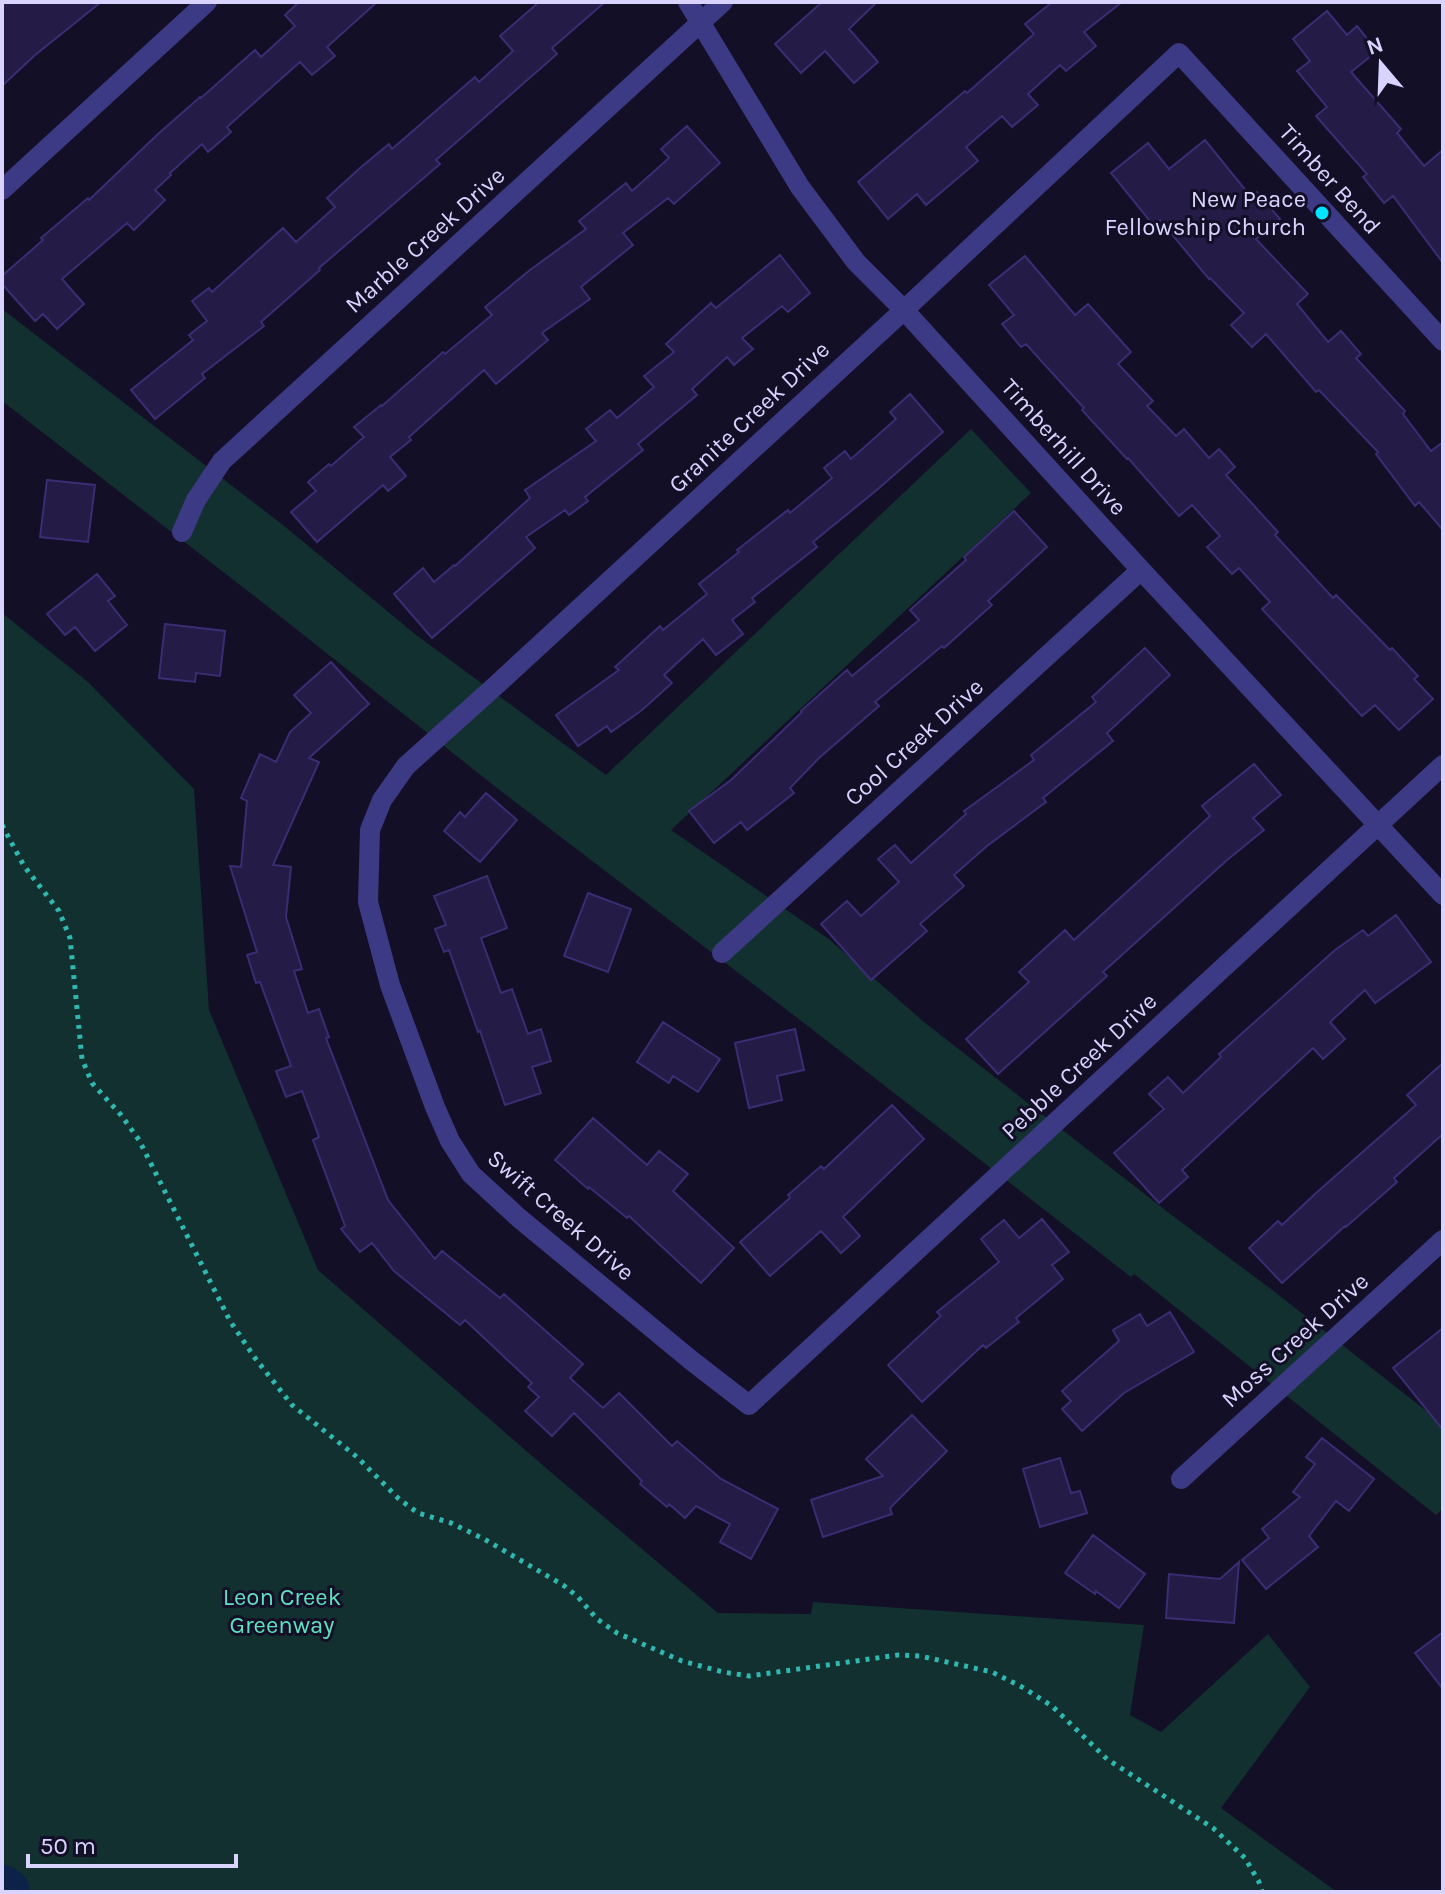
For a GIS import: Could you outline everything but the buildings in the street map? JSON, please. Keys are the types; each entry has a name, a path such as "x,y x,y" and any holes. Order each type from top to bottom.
{"street":[{"path":"2,190 207,2"},
{"name":"Timberhill Drive","path":"688,2 800,187 856,262 904,310 1443,895"},
{"name":"Marble Creek Drive","path":"182,532 196,500 222,461 723,2"},
{"name":"Granite Creek Drive","path":"370,830 382,800 406,766 904,310 1179,53"},
{"name":"Timber Bend","path":"1179,53 1443,341"},
{"name":"Cool Creek Drive","path":"722,953 1141,570"},
{"name":"Pebble Creek Drive","path":"749,1405 1443,765"},
{"name":"Swift Creek Drive","path":"370,830 368,902 390,985 435,1107 450,1141 471,1174 530,1228 749,1405"},
{"name":"Moss Creek Drive","path":"1181,1479 1443,1240"}],"path":[{"path":"2,825 24,866 59,911 70,938 82,1059 92,1083 139,1140 230,1321 292,1405 357,1457 399,1499 418,1513 451,1523 484,1539 563,1585 597,1619 617,1633 682,1661 749,1676 898,1655 920,1656 992,1672 1052,1706 1107,1759 1213,1828 1245,1858 1262,1892"}],"green space":[{"path":"2,309 283,525 415,634 606,775 971,429 1031,493 671,830 830,940 924,1022 1443,1424 1443,1508 1436,1515 1134,1274 1131,1277 2,401"},
{"name":"Leon Creek Greenway","path":"2,613 88,682 194,789 209,1010 318,1270 718,1613 811,1614 813,1602 1144,1625 1130,1715 1161,1732 1268,1634 1310,1687 1221,1808 1337,1892 2,1892"}],"place":[{"name":"New Peace Fellowship Church","path":"1322,213"}]}
